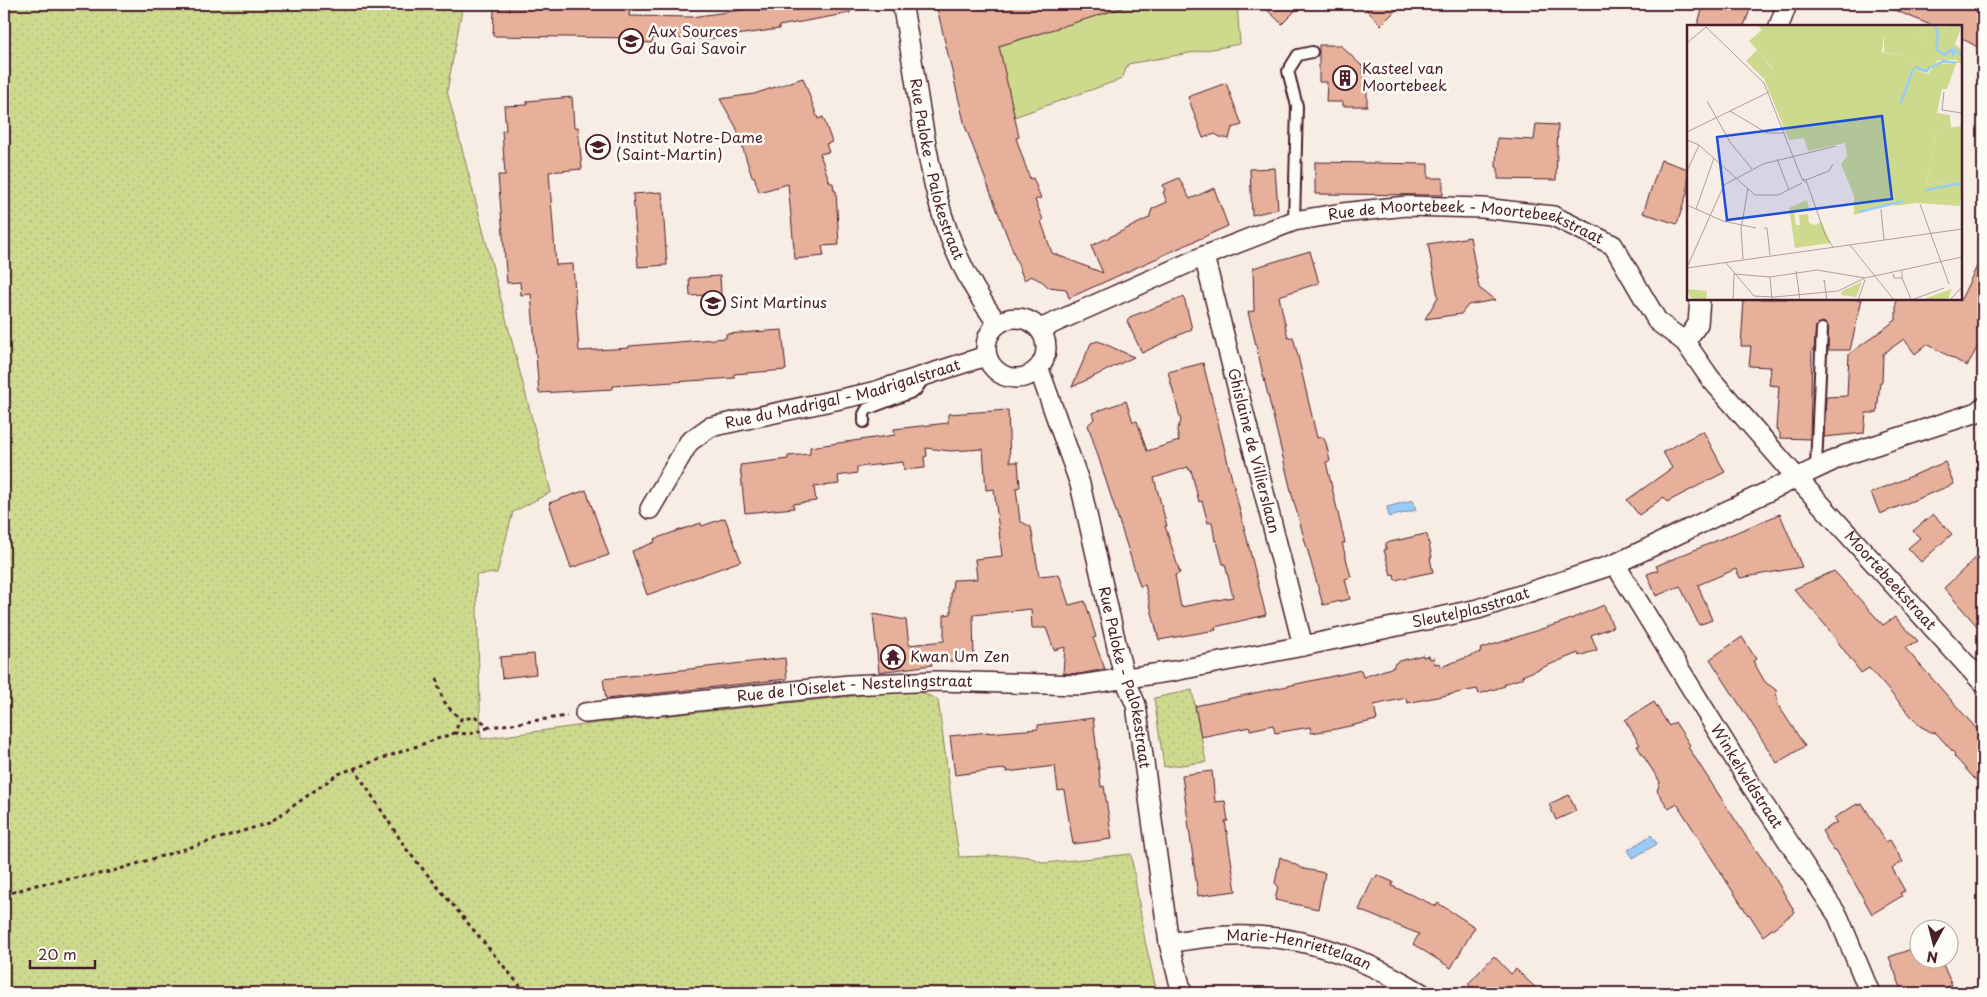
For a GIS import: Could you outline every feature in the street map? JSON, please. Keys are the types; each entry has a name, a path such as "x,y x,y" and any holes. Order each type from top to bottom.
{"street":[{"name":"Rue Paloke - Palokestraat","path":"902,4 937,197 953,244 966,271 997,323"},
{"path":"1779,25 1787,4"},
{"name":"Rue de Moortebeek - Moortebeekstraat","path":"1040,329 1204,256 1294,221 1342,213 1406,206 1483,208 1553,216 1614,245 1658,322 1685,342 1710,378 1797,478"},
{"name":"Ghislaine de Villierslaan","path":"1204,256 1303,646"},
{"path":"1685,342 1698,324 1700,300"},
{"path":"1015,317 1024,318 1033,322 1040,329 1045,338 1047,349 1039,368 1030,375 1020,378 1009,377 999,373 991,366 986,356 986,344 989,332 997,323 1015,317"},
{"name":"Rue du Madrigal - Madrigalstraat","path":"650,509 689,442 710,427 873,392 986,356"},
{"name":"Rue Paloke - Palokestraat","path":"1039,368 1080,484 1125,679 1136,705 1169,943 1182,993"},
{"name":"Sleutelplasstraat","path":"1125,679 1303,646 1478,608 1615,564 1797,478 1816,467 1845,455 1975,413 1983,407"},
{"name":"Moortebeekstraat","path":"1797,478 1983,683"},
{"name":"Winkelveldstraat","path":"1615,564 1752,787 1838,916 1870,993"},
{"name":"Rue de l'Oiselet - Nestelingstraat","path":"585,713 849,685 937,681 1080,685 1125,679"},
{"name":"Marie-Henriettelaan","path":"1169,943 1200,937 1247,935 1298,940 1338,951 1390,974 1421,993"}],"lane":[{"path":"1294,221 1297,106 1288,71 1298,56 1312,52"},
{"path":"1816,467 1822,330"},
{"path":"864,422 864,414 868,408 915,391 927,374"}],"path":[{"path":"437,678 440,696 446,707 461,719 476,717 490,727"},
{"path":"4,895 36,885 110,872 269,822 338,774 454,734 470,734 490,727 585,713"},
{"path":"454,734 461,719"},
{"path":"354,768 407,850 526,993"}],"green space":[{"path":"4,4 463,4 447,91 551,492 513,512 497,573 476,575 481,739 606,722 882,693 921,692 938,700 959,857 1012,855 1028,857 1045,863 1131,854 1145,941 1157,993 4,993"},
{"path":"1131,4 1237,4 1240,44 1128,64 1122,79 1014,117 993,23 1018,40 1120,7 1131,7"},
{"path":"1192,690 1206,762 1164,767 1154,698"}],"water":[{"path":"1413,500 1416,510 1389,517 1387,507"},
{"path":"1651,835 1657,844 1633,858 1628,850"}],"building":[{"path":"785,4 850,4 850,13 779,26 779,29 708,39 653,38 652,43 636,42 636,38 493,36 494,7 630,9 629,16 691,17"},
{"path":"936,4 1121,4 1122,8 999,46 1019,137 1016,138 1030,179 1033,178 1041,198 1035,200 1043,220 1041,221 1052,253 1103,273 1091,246 1149,218 1152,209 1167,202 1163,192 1165,191 1163,185 1179,178 1190,199 1214,188 1228,226 1069,298 1066,289 1048,287 1031,276 1024,280 965,126"},
{"path":"1261,4 1302,4 1282,24"},
{"path":"1361,4 1402,4 1381,25"},
{"path":"1704,4 1752,4 1744,25 1697,25"},
{"path":"1880,4 1983,4 1983,50 1962,39 1962,25 1931,25"},
{"name":"Kasteel van Moortebeek","path":"1319,45 1340,45 1363,67 1363,74 1367,74 1367,106 1343,106 1343,102 1326,102 1327,82 1319,82"},
{"path":"803,78 818,119 823,117 832,142 826,144 829,152 820,154 830,183 833,183 834,191 836,191 839,245 822,246 824,256 795,259 788,184 759,192 754,176 752,177 736,127 720,99 754,94"},
{"path":"1226,83 1242,125 1232,128 1229,139 1215,134 1203,138 1188,97"},
{"path":"572,97 574,127 578,127 582,169 549,172 556,265 573,264 579,351 726,338 726,334 782,330 786,370 734,374 734,378 613,386 613,389 539,393 531,294 521,295 520,282 507,283 498,175 505,175 502,131 506,130 504,106 527,105 527,101"},
{"path":"1536,124 1558,125 1556,180 1498,179 1498,168 1496,167 1497,138 1534,140"},
{"path":"1661,160 1687,169 1687,193 1677,224 1643,213"},
{"path":"1315,162 1428,164 1428,178 1443,178 1443,195 1315,194"},
{"path":"1275,168 1278,209 1252,215 1250,169"},
{"path":"662,192 667,265 638,267 633,194"},
{"path":"1470,237 1479,288 1495,300 1468,305 1461,314 1425,319 1438,297 1428,244"},
{"path":"1310,251 1319,283 1279,296 1288,338 1293,337 1317,438 1323,437 1326,443 1330,461 1326,462 1345,543 1342,543 1351,577 1345,579 1350,599 1323,605 1292,495 1248,312 1254,311 1253,268"},
{"path":"1983,254 1983,337 1967,366 1927,344 1915,354 1904,339 1883,354 1882,382 1880,382 1877,413 1866,413 1864,433 1824,437 1826,397 1847,396 1849,354 1896,320 1896,300 1962,300"},
{"path":"720,276 721,294 690,296 689,278"},
{"path":"1184,297 1192,329 1142,353 1127,321 1132,316"},
{"path":"1744,300 1862,300 1850,350 1828,350 1828,326 1823,322 1816,326 1814,350 1812,350 1810,439 1780,438 1780,433 1776,429 1779,386 1769,385 1771,367 1749,366 1751,346 1741,346"},
{"path":"1098,341 1134,357 1072,387 1091,343"},
{"path":"1203,363 1266,615 1215,627 1216,630 1159,640 1145,585 1140,586 1088,425 1094,419 1092,413 1126,401 1133,422 1137,421 1147,451 1179,441 1177,430 1181,421 1168,372","holes":["1188,467 1191,470 1199,502 1202,501 1208,523 1212,522 1215,541 1217,541 1223,564 1225,564 1233,597 1181,607 1175,575 1180,573 1165,526 1167,526 1154,478"]},
{"path":"1008,410 1010,462 1018,462 1020,487 1016,488 1020,521 1031,527 1039,576 1059,574 1069,605 1085,601 1096,637 1093,638 1105,669 1079,674 1063,673 1065,647 1054,650 1046,628 1032,628 1031,609 973,615 974,661 931,661 932,665 879,672 873,614 906,620 909,645 944,641 944,615 951,614 953,580 977,579 975,559 1002,556 994,489 986,490 983,449 951,451 926,448 927,456 924,457 925,468 904,470 903,462 857,467 857,473 838,476 839,484 814,487 816,501 793,504 794,508 745,513 740,465 788,459 788,456 810,454 810,447 895,435 894,429 948,423 948,414"},
{"path":"1703,431 1725,472 1667,502 1664,497 1639,515 1627,500 1672,468 1663,452"},
{"path":"1945,462 1954,484 1880,514 1871,493"},
{"path":"586,490 609,555 571,568 549,503"},
{"path":"1780,514 1802,567 1740,578 1736,569 1698,585 1712,620 1699,625 1680,586 1656,596 1647,574 1658,570 1656,566"},
{"path":"1933,514 1952,534 1921,562 1908,548 1920,538 1913,531"},
{"path":"725,518 741,561 647,595 632,551 655,542 654,539 701,523 702,526"},
{"path":"1427,535 1432,557 1430,558 1433,572 1395,580 1394,574 1391,575 1384,550 1386,549 1386,543"},
{"path":"1983,551 1983,633 1944,588"},
{"path":"1834,571 1883,625 1895,617 1918,641 1905,648 1983,736 1983,788 1936,733 1920,726 1869,668 1861,673 1826,626 1794,589"},
{"path":"1604,605 1613,627 1591,635 1597,650 1579,656 1578,653 1522,676 1523,678 1504,684 1505,686 1479,694 1477,689 1407,703 1406,698 1374,705 1377,720 1336,729 1311,733 1310,727 1275,733 1273,725 1250,730 1250,727 1201,737 1195,706 1361,670 1363,677 1394,667 1394,664 1399,661 1423,655 1423,657 1429,656 1430,659 1434,658 1435,664 1440,663 1441,667 1481,652 1480,649 1566,621"},
{"path":"1742,637 1756,659 1753,661 1765,682 1776,690 1778,705 1805,746 1777,763 1710,659"},
{"path":"534,654 536,674 502,678 500,657"},
{"path":"785,658 787,679 606,699 603,679"},
{"path":"1654,702 1669,726 1675,722 1690,745 1688,747 1747,838 1769,868 1795,912 1763,936 1677,804 1669,809 1657,791 1660,782 1637,746 1640,745 1625,720"},
{"path":"1093,718 1101,787 1104,786 1112,839 1073,844 1064,790 1058,791 1055,766 1007,772 1006,769 955,775 950,736 1038,729 1038,725"},
{"path":"1212,771 1215,802 1225,801 1228,821 1225,821 1236,891 1198,896 1182,775"},
{"path":"1569,795 1576,811 1556,820 1549,804"},
{"path":"1862,803 1886,842 1890,840 1903,862 1892,868 1905,891 1900,893 1902,896 1872,914 1836,850 1834,851 1822,831 1837,822 1834,818"},
{"path":"1280,857 1304,869 1325,873 1318,909 1275,900 1278,886 1275,883"},
{"path":"1377,875 1393,882 1392,886 1436,906 1438,903 1475,927 1451,968 1413,944 1419,934 1359,910 1373,878 1375,879"},
{"path":"1910,950 1910,970 1945,970 1952,985 1947,987 1949,993 1903,993 1889,957"},
{"path":"1494,956 1511,974 1516,969 1541,993 1478,993 1468,984"}],"place":[{"name":"Aux Sources du Gai Savoir","path":"631,41"},
{"name":"Kasteel van Moortebeek","path":"1345,78"},
{"name":"Institut Notre-Dame (Saint-Martin)","path":"598,147"},
{"name":"Sint Martinus","path":"713,303"},
{"name":"Kwan Um Zen","path":"893,657"}]}
